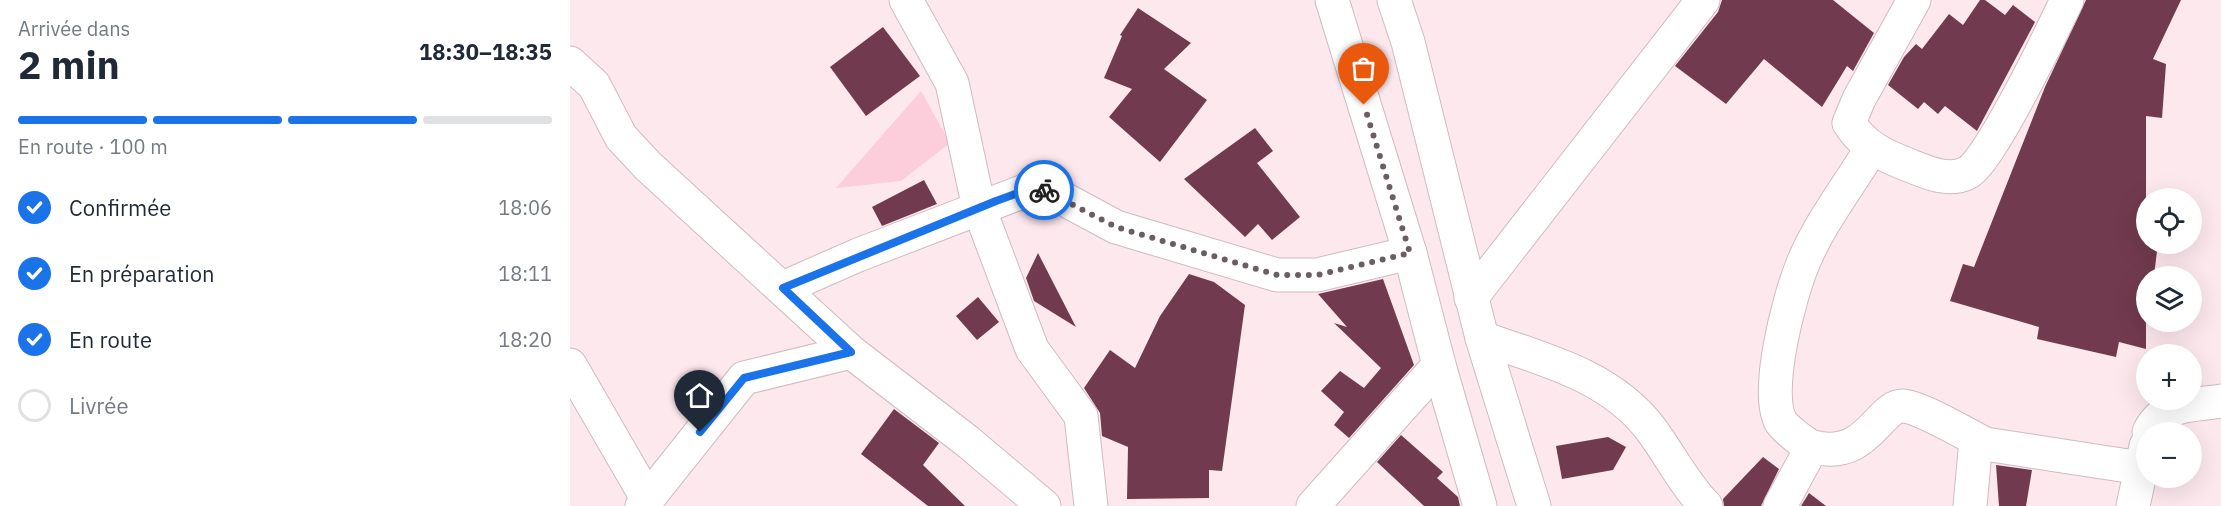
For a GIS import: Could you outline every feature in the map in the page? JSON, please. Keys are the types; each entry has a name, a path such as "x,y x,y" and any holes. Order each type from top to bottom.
{"street":[{"path":"906,0 952,83 979,208 1032,348 1081,416 1091,506"},
{"path":"1332,0 1410,253 1438,365 1480,506"},
{"path":"1394,0 1408,42 1482,338 1534,506"},
{"path":"1471,298 1703,0"},
{"path":"1914,0 1850,116 1849,123 1871,148 1915,168 1951,178 1969,172 1983,157 2026,83 2067,0"},
{"path":"570,63 594,85 621,137 648,166 851,352 967,441 1044,506"},
{"path":"1871,148 1822,227 1802,266 1778,355 1776,404 1780,421 1788,430 1812,447 1838,449 1856,443 1872,432 1888,411 1903,406 1943,422 1985,444 2136,453"},
{"path":"783,288 1032,188 1039,188 1116,227 1277,275 1296,277 1317,275 1410,253"},
{"path":"1482,338 1578,371 1598,383 1648,425 1706,506"},
{"path":"570,365 645,502 744,378 851,352"},
{"path":"1313,506 1438,365"},
{"path":"2154,422 2169,409 2221,401"},
{"path":"1970,506 1975,451 1985,444"},
{"path":"1780,506 1812,447"},
{"path":"2133,506 2137,488"}],"shaded area":[{"path":"921,91 950,143 901,181 836,188"}],"building":[{"path":"1722,0 1833,0 1874,33 1853,71 1847,66 1822,107 1764,59 1726,104 1675,66 1718,12"},
{"path":"1980,0 1985,0 2005,15 2013,5 2035,22 1977,131 1945,106 1938,114 1924,102 1918,109 1888,85 1904,57 1916,44 1922,49 1949,14 1963,25"},
{"path":"2086,0 2181,0 2153,59 2166,64 2162,118 2146,116 2146,188 2136,188 2136,254 2157,254 2155,266 2136,266 2136,332 2146,332 2146,344 2136,344 2136,346 2119,342 2116,357 2037,339 2039,327 1950,301 1963,264 1974,267 2045,87"},
{"path":"1138,8 1191,43 1164,69 1207,100 1160,162 1109,117 1132,89 1104,78 1122,36 1120,35"},
{"path":"883,27 920,76 866,116 830,67"},
{"path":"1255,128 1273,151 1257,163 1300,217 1272,240 1258,224 1245,237 1184,179"},
{"path":"924,180 937,204 882,226 872,207"},
{"path":"1038,253 1076,327 1034,301 1026,278"},
{"path":"1189,274 1214,282 1245,305 1222,471 1209,470 1209,498 1127,499 1128,447 1102,436 1100,413 1084,388 1110,350 1135,368 1160,316"},
{"path":"1383,279 1414,365 1349,438 1334,425 1344,412 1321,391 1340,371 1364,388 1381,368 1334,323 1347,327 1318,294"},
{"path":"978,297 999,322 977,340 956,316"},
{"path":"894,409 939,443 923,465 965,506 928,506 861,454"},
{"path":"1401,435 1443,472 1437,478 1458,497 1460,506 1424,506 1377,462"},
{"path":"1608,437 1626,447 1613,470 1562,479 1556,446"},
{"path":"1763,457 1779,469 1761,506 1724,506 1723,499"},
{"path":"1996,465 2032,470 2026,506 1999,506"},
{"path":"1809,493 1826,506 1801,506"}],"way so far":[{"path":"1044,190 1116,227 1277,275 1296,277 1317,275 1410,253 1364,105"}],"route":[{"path":"700,432 744,378 790,369 851,352 783,288 858,255 996,201 1032,188 1044,190"}]}
